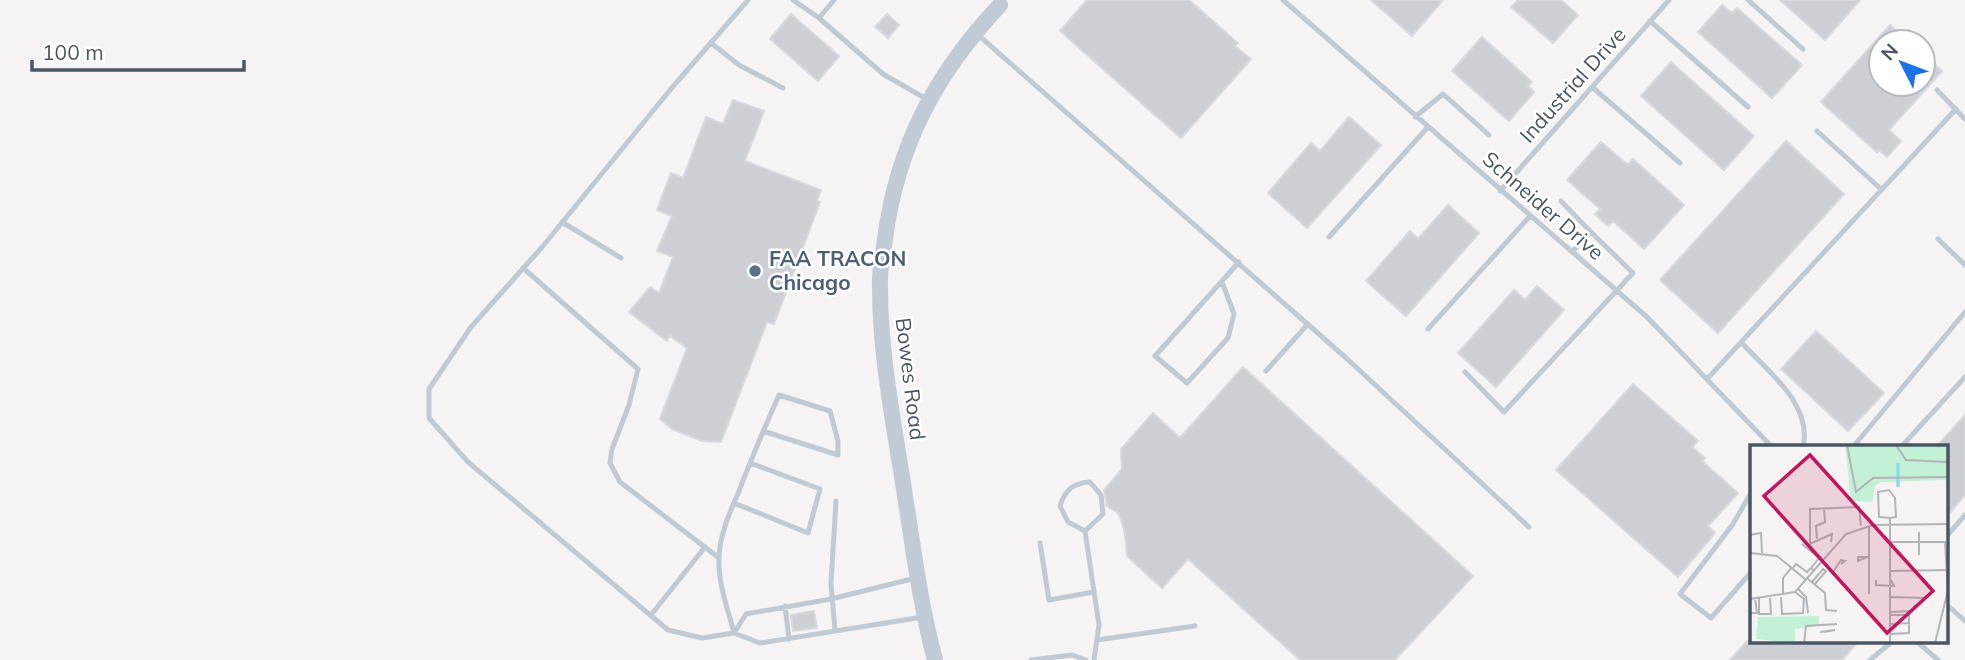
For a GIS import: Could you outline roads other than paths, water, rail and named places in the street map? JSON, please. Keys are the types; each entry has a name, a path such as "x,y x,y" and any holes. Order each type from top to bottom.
{"main road":[{"name":"Bowes Road","path":"935,660 923,617 884,360 879,284 890,206 911,136 943,75 974,32 1000,5"}],"lane":[{"path":"748,0 471,327 429,389 429,418 468,462 668,630 702,639 734,634 760,643 923,617"},
{"path":"793,0 819,18 883,74 928,100"},
{"path":"819,18 834,0"},
{"name":"Schneider Drive","path":"1283,0 1647,317 1771,445"},
{"name":"Industrial Drive","path":"1500,191 1669,0"},
{"path":"1748,0 1803,49"},
{"path":"1650,21 1748,107"},
{"path":"974,32 1239,262 1529,527"},
{"path":"711,43 739,65 783,88"},
{"path":"1592,87 1680,163"},
{"path":"1937,89 1965,119"},
{"path":"1415,117 1443,94 1489,135"},
{"path":"1708,378 1956,109"},
{"path":"1329,237 1428,127"},
{"path":"1817,131 1881,189"},
{"path":"1465,372 1504,412 1633,273 1561,201"},
{"path":"1428,329 1530,216"},
{"path":"562,222 621,258"},
{"path":"1572,252 1591,232"},
{"path":"1938,239 1965,265"},
{"path":"1222,282 1234,314 1228,338 1187,383 1155,356 1239,262"},
{"path":"523,268 638,369 629,405 612,449 610,463 620,482 719,558"},
{"path":"1854,445 1965,312"},
{"path":"1266,371 1308,324"},
{"path":"1741,342 1797,403 1804,417 1803,445"},
{"path":"1902,445 1965,377"},
{"path":"734,634 722,589 719,558 725,526 763,431 779,396 830,411 838,441 838,455 763,431"},
{"path":"734,503 808,533 820,489 750,463"},
{"path":"1090,482 1101,495 1102,514 1085,531 1069,522 1060,506 1064,494 1077,483 1090,482"},
{"path":"1750,496 1733,524 1680,594 1711,618 1750,573"},
{"path":"835,630 831,599 836,501"},
{"path":"1948,535 1965,515"},
{"path":"1085,531 1099,625 1094,660"},
{"path":"1040,542 1049,600 1094,592"},
{"path":"651,615 705,547"},
{"path":"734,634 746,614 831,599 918,578"},
{"path":"785,606 789,639"},
{"path":"1948,606 1965,621"},
{"path":"1097,640 1195,626"},
{"path":"1870,660 1892,642"},
{"path":"1917,642 1938,660"},
{"path":"1031,660 1072,655 1086,660"}],"place":[{"name":"FAA TRACON Chicago","path":"755,271"}]}
